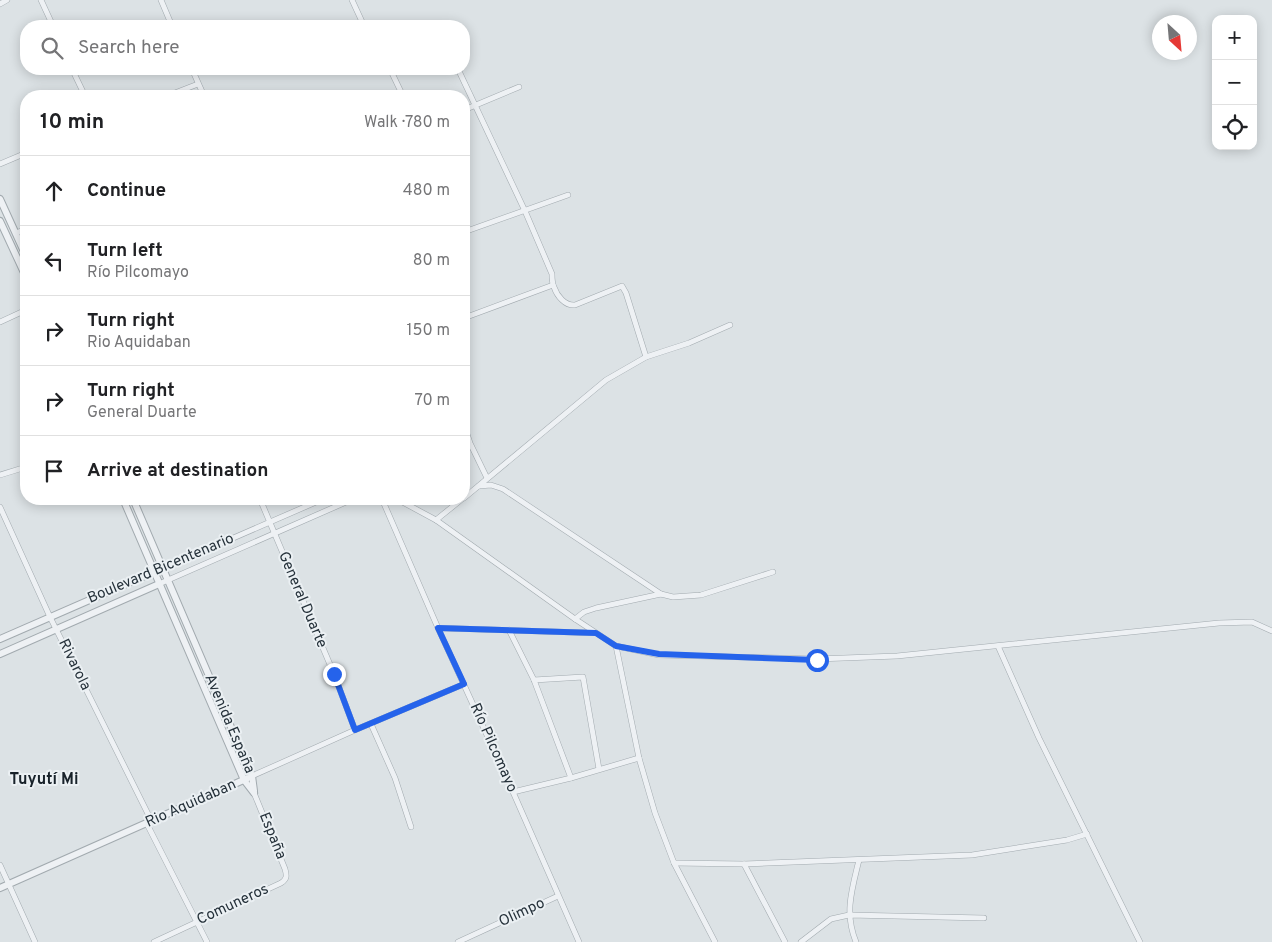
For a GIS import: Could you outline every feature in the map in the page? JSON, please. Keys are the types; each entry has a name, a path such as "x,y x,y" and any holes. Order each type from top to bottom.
{"street":[{"path":"0,4 7,0"},
{"path":"41,0 50,20"},
{"path":"161,0 169,20"},
{"path":"352,0 361,20"},
{"path":"75,75 81,90"},
{"path":"194,75 201,90"},
{"path":"393,75 400,90"},
{"path":"461,75 468,90"},
{"path":"182,90 198,84"},
{"path":"470,107 519,87"},
{"path":"470,94 525,210 552,274 553,285 560,298 571,306 588,301 622,286 626,293 646,356"},
{"path":"0,164 20,156"},
{"path":"470,230 568,195"},
{"path":"0,199 20,242"},
{"path":"0,221 20,264"},
{"path":"16,233 20,231"},
{"path":"470,316 553,285"},
{"path":"0,322 20,313"},
{"path":"470,492 606,380 646,356 689,343 730,325"},
{"path":"470,444 487,478"},
{"path":"0,475 20,470"},
{"path":"478,486 491,484 503,489 661,594 673,598 701,595 773,572"},
{"name":"Avenida España","path":"126,505 244,780 254,793"},
{"name":"Avenida España","path":"135,505 252,776 254,793"},
{"name":"General Duarte","path":"262,505 334,674 355,730"},
{"name":"Boulevard Bicentenario","path":"0,639 309,505"},
{"name":"Boulevard Bicentenario","path":"0,654 340,505"},
{"name":"Río Pilcomayo","path":"385,505 579,942"},
{"path":"408,505 436,520 616,646 659,654 817,660 897,656 1219,623 1252,622 1272,631"},
{"path":"436,520 454,505"},
{"name":"Rivarola","path":"0,507 50,617 206,942"},
{"path":"575,619 584,612 596,608 661,594"},
{"path":"438,628 596,633"},
{"path":"509,630 534,680 571,778"},
{"path":"616,646 639,758 655,813 674,863 715,942"},
{"path":"998,646 1039,738 1140,942"},
{"path":"534,680 583,678 600,769"},
{"name":"Rio Aquidaban","path":"0,888 355,730 464,684"},
{"path":"372,724 395,778 411,827"},
{"path":"513,792 571,778 639,758"},
{"name":"España","path":"254,793 285,869 287,875 285,880"},
{"path":"674,863 744,864 972,855 1067,840 1087,834"},
{"path":"856,942 849,916 851,892 859,860"},
{"path":"744,864 785,942"},
{"path":"0,865 35,942"},
{"name":"Comuneros","path":"154,942 285,880"},
{"name":"Olimpo","path":"458,942 558,896"},
{"path":"801,942 831,919 849,916 984,918"}],"district":[{"name":"Tuyutí Mi","path":"44,780"}],"route":[{"path":"334,674 355,730 464,684 438,628 596,633 616,646 659,654 817,660"}]}
